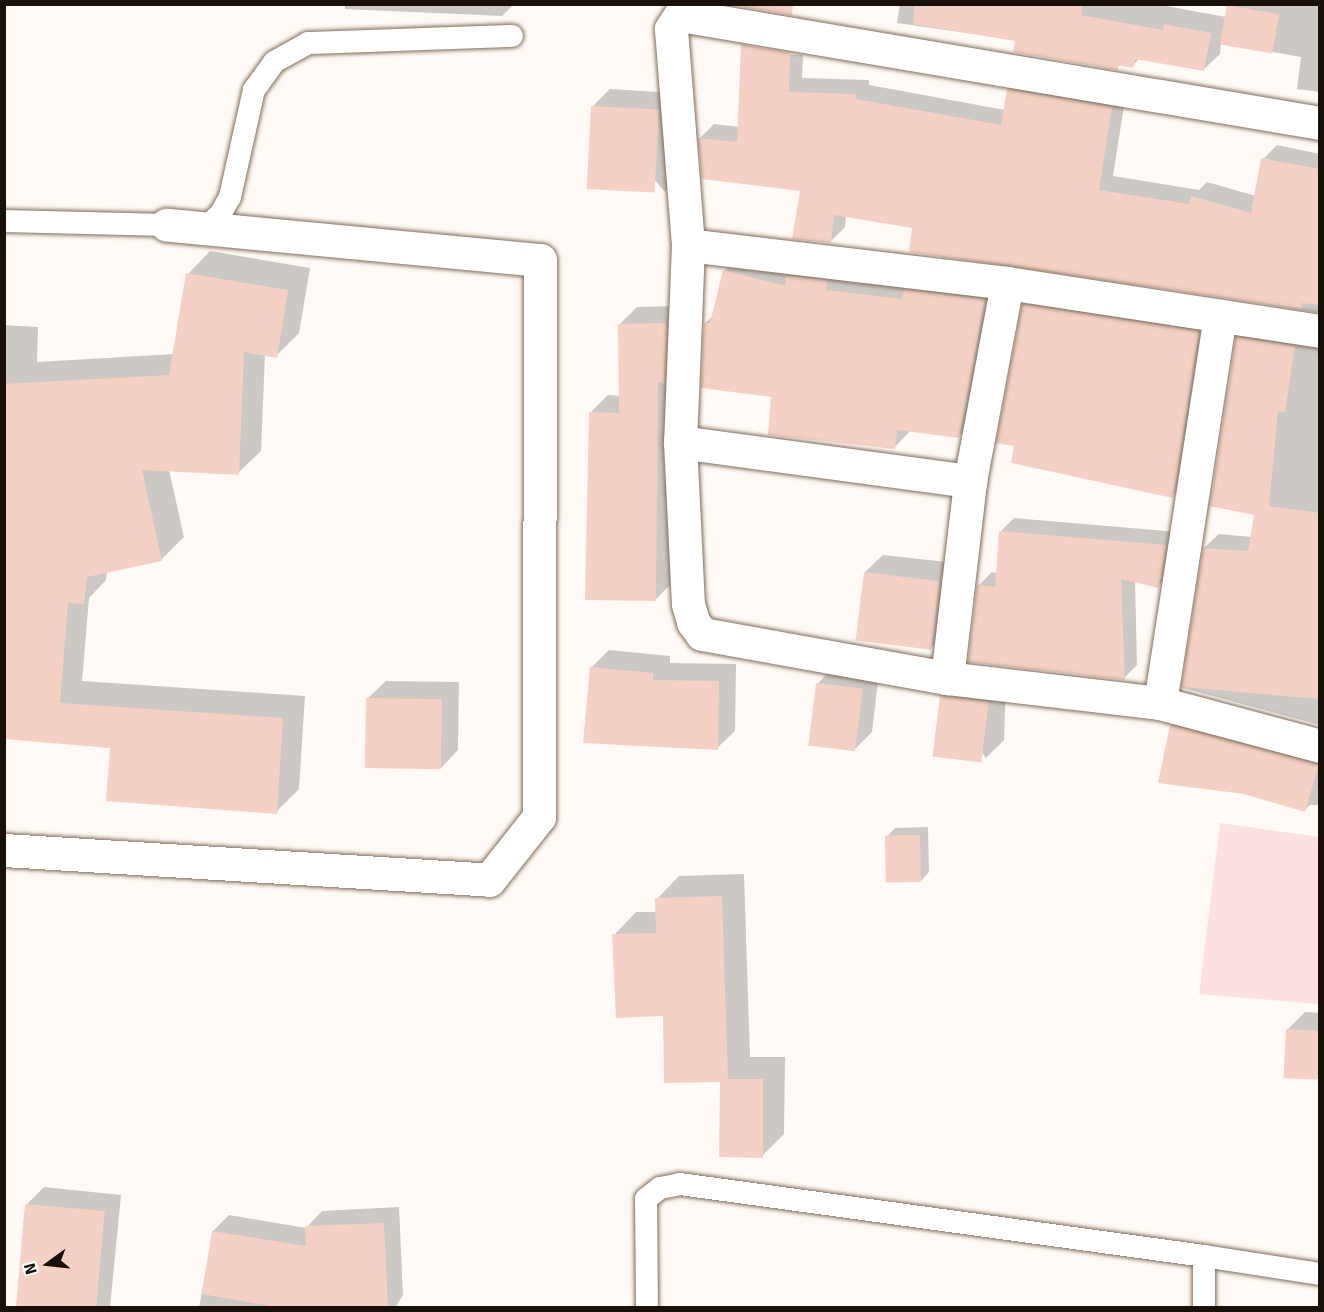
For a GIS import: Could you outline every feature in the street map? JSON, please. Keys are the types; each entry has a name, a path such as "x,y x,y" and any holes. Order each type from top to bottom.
{"street":[{"path":"1320,123 681,15 671,29 688,245 680,442 688,604 693,622 702,634 947,678 1160,703 1320,746"},
{"path":"4,850 489,880 539,817 540,260 167,225"},
{"path":"688,245 1007,283 1320,331"},
{"path":"947,678 970,481 1007,283"},
{"path":"1160,703 1220,316"},
{"path":"680,442 970,481"}],"lane":[{"path":"4,221 208,226 221,213 230,197 254,90 274,62 308,43 512,36"},
{"path":"647,1308 646,1198 660,1188 680,1184 1320,1274"},
{"path":"1203,1308 1204,1256"}],"shaded area":[{"path":"1220,823 1319,837 1319,1004 1199,994"}],"building":[{"path":"743,4 793,4 792,15 743,7"},
{"path":"915,4 1083,4 1081,15 1163,30 1164,24 1211,33 1204,71 1135,59 1133,68 1118,65 1118,70 1013,52 1015,41 913,24"},
{"path":"1227,5 1279,14 1272,54 1220,44"},
{"path":"741,44 790,53 789,92 856,94 856,99 1001,125 1007,89 1112,107 1099,190 1189,204 1191,196 1251,213 1261,158 1320,169 1320,305 1302,303 1301,309 909,252 912,228 834,215 831,243 792,239 800,191 702,179 698,138 737,142"},
{"path":"591,106 659,110 655,192 587,189"},
{"path":"723,270 785,286 786,276 827,280 826,290 902,299 904,290 985,299 959,438 897,430 895,449 768,435 771,397 701,388 704,323 710,323"},
{"path":"186,273 288,290 277,358 244,352 239,475 142,470 162,561 87,577 84,604 68,603 60,703 283,718 277,814 106,801 110,748 4,739 4,384 169,375"},
{"path":"1022,304 1199,331 1173,498 1011,463 1014,446 996,443"},
{"path":"666,323 664,383 658,382 656,601 585,600 589,412 619,413 618,324"},
{"path":"1236,337 1295,346 1285,412 1278,411 1269,506 1320,513 1320,699 1181,687 1203,548 1248,551 1254,515 1210,506"},
{"path":"999,531 1166,545 1159,588 1121,579 1125,680 968,662 977,585 995,587"},
{"path":"864,572 939,581 931,650 856,640"},
{"path":"590,667 653,673 653,680 719,681 718,750 583,743"},
{"path":"816,683 863,689 855,751 808,746"},
{"path":"940,696 989,702 981,763 933,757"},
{"path":"366,698 442,699 441,769 365,768"},
{"path":"1170,725 1319,764 1305,812 1244,794 1158,783"},
{"path":"920,835 921,882 886,883 885,836"},
{"path":"722,896 728,1079 763,1079 763,1158 719,1157 720,1082 664,1083 663,1016 616,1018 612,934 656,933 655,898"},
{"path":"1286,1029 1320,1031 1317,1080 1283,1078"},
{"path":"25,1204 105,1211 96,1308 16,1308"},
{"path":"384,1223 388,1308 282,1308 202,1294 212,1231 306,1246 305,1226"}]}
